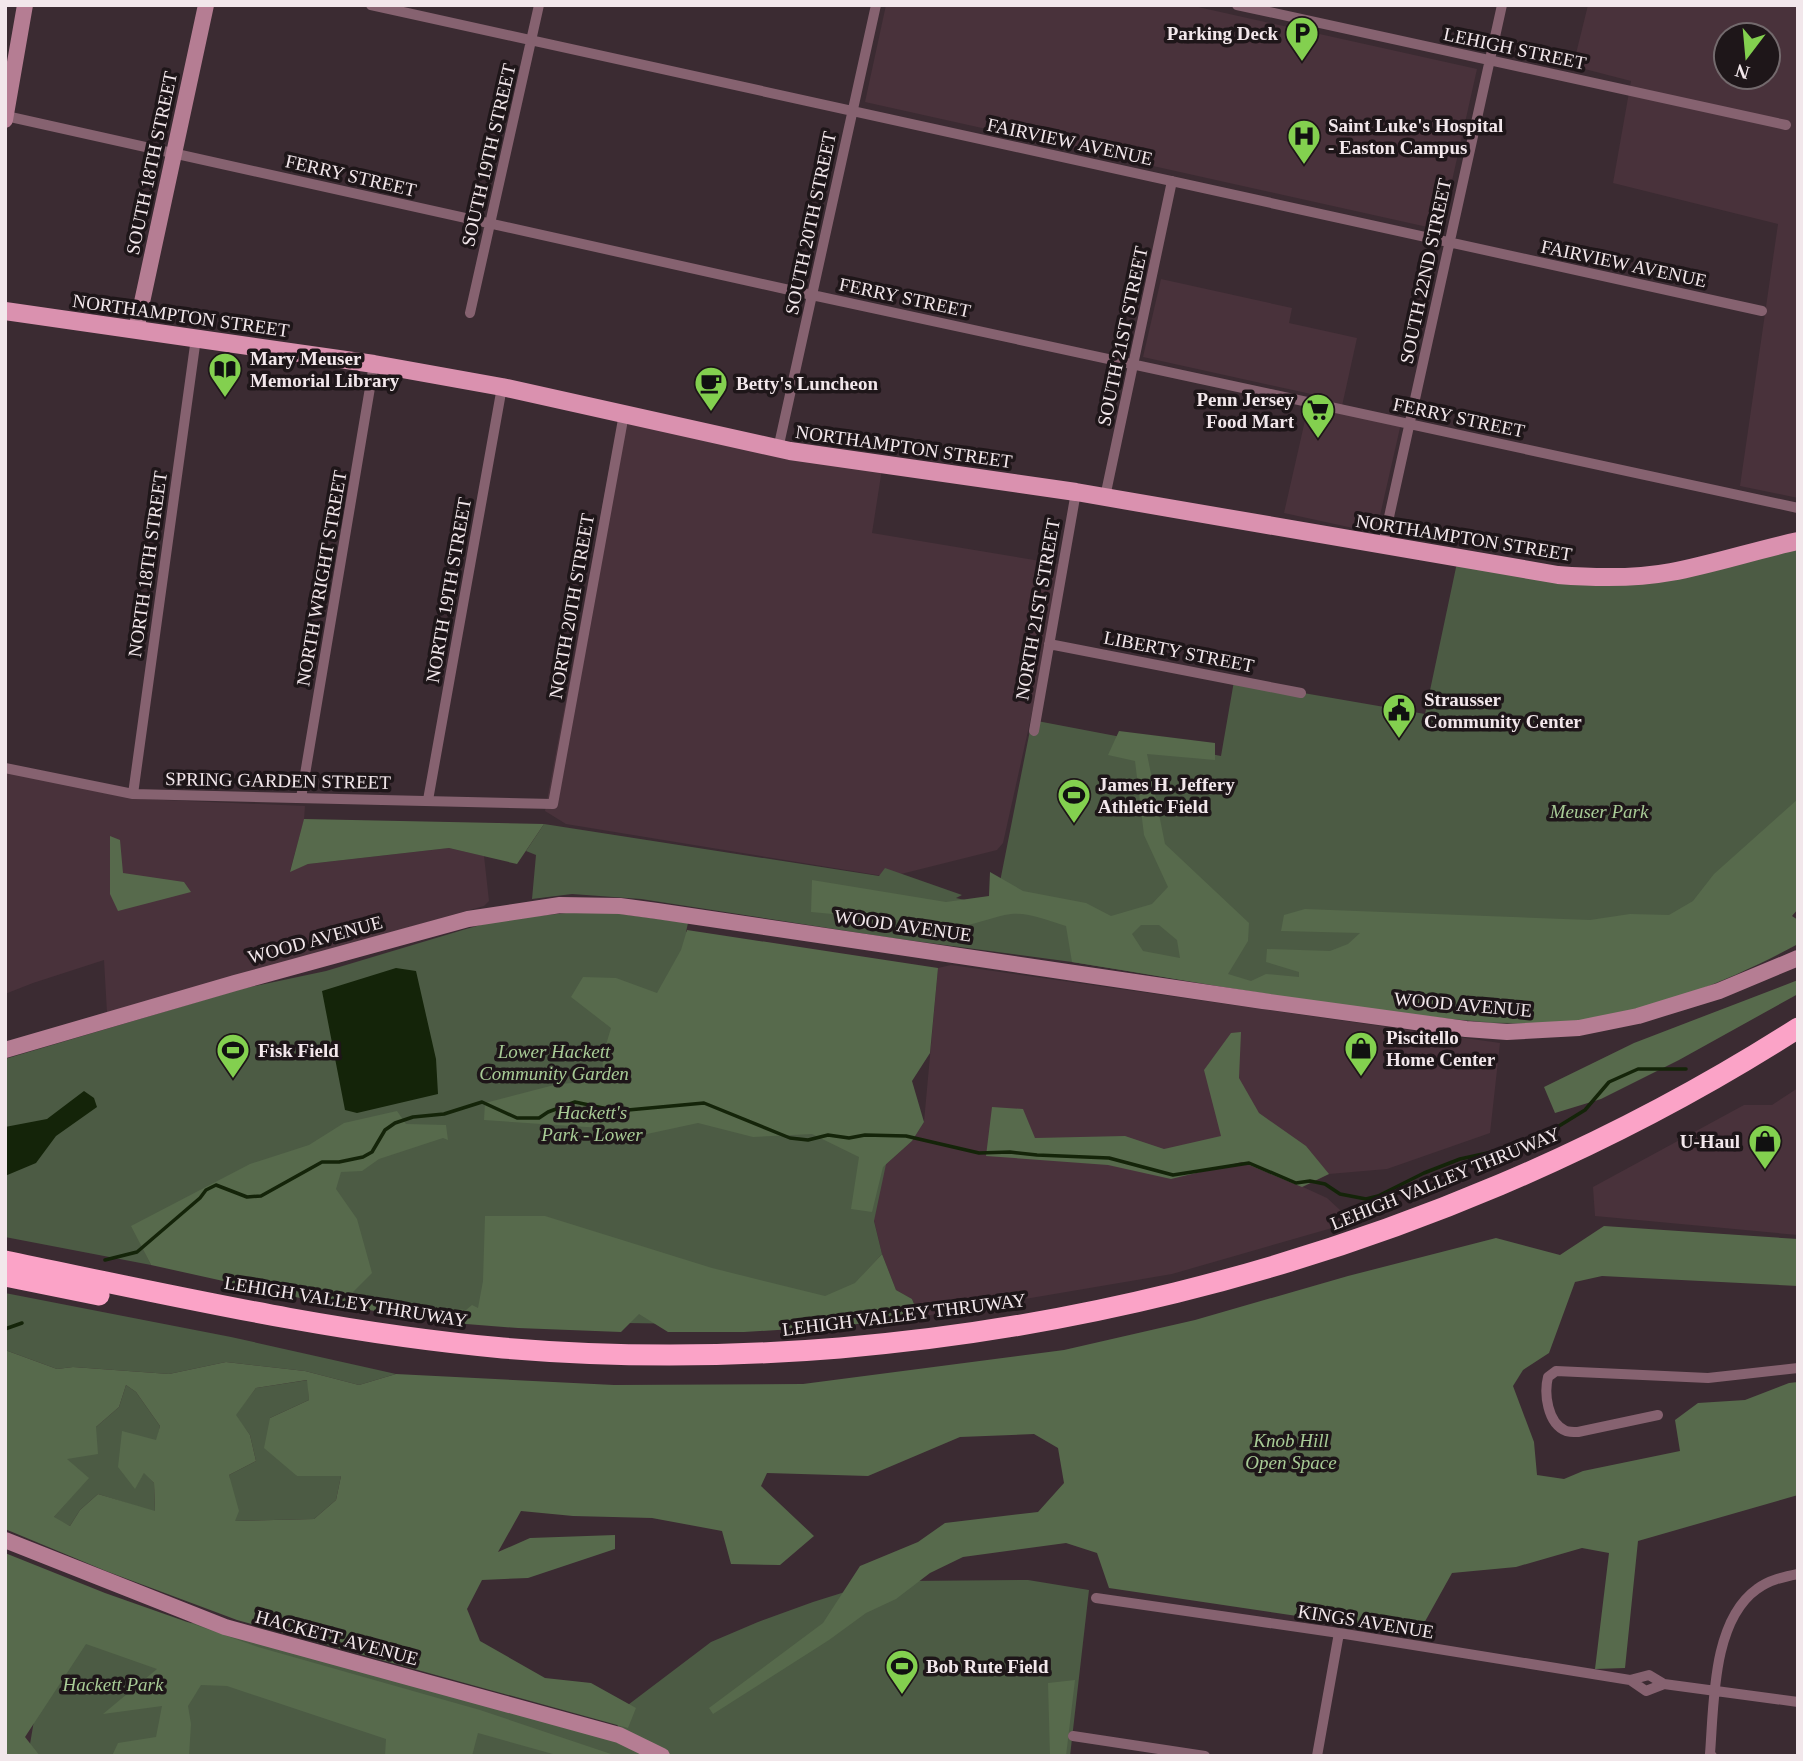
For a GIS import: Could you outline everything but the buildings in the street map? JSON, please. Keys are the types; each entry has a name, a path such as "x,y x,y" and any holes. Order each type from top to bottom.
{"highway":[{"name":"LEHIGH VALLEY THRUWAY","path":"5,1261 310,1322 442,1342 506,1348 600,1353 707,1354 800,1350 909,1340 1040,1321 1144,1300 1234,1277 1362,1238 1485,1190 1606,1136 1724,1074 1798,1028"},
{"name":"LEHIGH VALLEY THRUWAY","path":"5,1276 343,1342 456,1356 586,1366 666,1367 775,1364 908,1354 1015,1339 1120,1319 1234,1291 1365,1251 1490,1203 1601,1153 1719,1091 1798,1045"}],"main road":[{"path":"6,118 12,41 25,5"},
{"name":"SOUTH 18TH STREET","path":"136,330 206,5"},
{"name":"NORTHAMPTON STREET","path":"5,311 374,364 502,387 778,449 1076,492 1536,572 1611,578 1673,572 1798,541"},
{"name":"WOOD AVENUE","path":"5,1050 468,919 560,905 620,906 1276,1003 1507,1032 1579,1028 1638,1016 1719,991 1798,958"},
{"name":"HACKETT AVENUE","path":"5,1540 225,1627 619,1735 662,1756"}],"street":[{"name":"FAIRVIEW AVENUE","path":"371,5 1762,311"},
{"name":"SOUTH 19TH STREET","path":"470,313 540,5"},
{"name":"SOUTH 20TH STREET","path":"778,449 876,5"},
{"name":"LEHIGH STREET","path":"1237,5 1786,125"},
{"name":"SOUTH 22ND STREET","path":"1383,544 1502,5"},
{"name":"FERRY STREET","path":"6,118 1798,508"},
{"name":"SOUTH 21ST STREET","path":"1105,498 1172,181"},
{"name":"NORTH 18TH STREET","path":"133,794 195,338"},
{"name":"NORTH WRIGHT STREET","path":"302,797 374,364"},
{"name":"NORTH 19TH STREET","path":"428,800 502,387"},
{"name":"NORTH 20TH STREET","path":"553,804 624,414"},
{"name":"NORTH 21ST STREET","path":"1034,731 1076,492"},
{"name":"LIBERTY STREET","path":"1049,643 1301,694"},
{"name":"SPRING GARDEN STREET","path":"5,768 133,794 553,804"},
{"path":"1658,1415 1578,1432 1565,1431 1556,1423 1547,1402 1545,1389 1548,1377 1556,1371 1708,1378 1798,1368"},
{"path":"1712,1756 1715,1690 1729,1623 1741,1605 1756,1590 1776,1579 1798,1574"},
{"name":"KINGS AVENUE","path":"1096,1598 1339,1633 1630,1680 1649,1675 1664,1684 1798,1702"},
{"path":"1317,1756 1339,1633"},
{"path":"1073,1736 1205,1756"}],"shaded area":[{"name":"Saint Luke's Hospital - Easton Campus","path":"886,5 1189,5 1477,69 1441,230 865,102"},
{"path":"1588,5 1798,5 1798,498 1740,486 1778,224 1613,183 1631,81 1573,66"},
{"path":"1161,279 1292,308 1289,323 1357,338 1342,406 1402,419 1376,533 1284,513 1311,394 1143,357"},
{"path":"619,417 882,469 872,533 1065,565 1003,843 997,850 889,877 566,824 545,811"},
{"path":"5,769 141,799 305,806 304,820 290,871 308,864 449,848 484,856 489,901 484,906 107,1013 104,960 5,994"},
{"path":"951,965 1500,1043 1490,1133 1387,1169 1329,1174 1303,1187 1327,1198 1353,1222 1172,1274 919,1317 912,1299 896,1290 882,1254 872,1212 883,1167 912,1141 924,1122 938,968"},
{"path":"396,968 416,971 436,1059 438,1094 357,1113 345,1110 322,991"},
{"path":"1798,1088 1798,1235 1595,1216 1593,1187 1744,1105 1772,1105"},
{"path":"84,1091 94,1098 97,1107 56,1136 36,1163 5,1176 5,1127 47,1119"}],"green space":[{"name":"Meuser Park","path":"1798,541 1798,884 1526,1024 1490,1023 1337,1005 1072,962 892,938 641,899 572,894 532,899 536,855 526,851 544,824 879,876 885,868 962,895 956,898 995,907 1032,720 1221,756 1234,681 1425,714 1458,558 1596,578"},
{"path":"1119,731 1215,743 1215,760 1147,754 1165,844 1249,923 1248,941 1228,974 1251,981 1266,974 1299,977 1299,972 1266,962 1267,949 1330,951 1348,944 1360,933 1281,931 1284,915 1305,909 1590,920 1630,914 1669,915 1693,901 1714,874 1798,799 1798,909 1792,916 1798,920 1798,944 1694,992 1638,1009 1583,1020 1505,1023 1339,1005 1072,962 1066,926 1025,914 1005,915 961,926 811,912 812,880 946,902 989,896 990,872 1023,891 1086,903 1111,916 1152,904 1168,887 1144,835 1135,761 1108,755","holes":["1141,925 1159,925 1177,940 1180,958 1143,951 1132,934"]},
{"path":"304,819 544,824 517,864 449,848 308,864 290,872"},
{"path":"110,836 120,840 123,873 184,882 191,892 118,911 110,894"},
{"name":"Hackett's Park - Lower","path":"566,913 614,913 688,923 686,932 926,975 874,1221 882,1254 863,1275 854,1316 758,1325 560,1322 329,1299 132,1226 151,1265 5,1237 5,1059 241,989 326,971 499,920"},
{"path":"687,930 938,968 930,1053 912,1081 924,1122 912,1141 883,1167 872,1212 851,1209 859,1157 812,1134 753,1137 698,1123 633,1137 601,1128 484,1120 485,1103 558,1084 602,1081 603,1055 611,1028 571,997 583,977 616,978 657,993 681,950"},
{"path":"1798,980 1798,994 1679,1060 1601,1099 1555,1113 1544,1087 1634,1043"},
{"path":"1241,1032 1239,1078 1259,1113 1306,1146 1329,1174 1302,1187 1242,1162 1171,1179 1108,1165 986,1156 992,1107 1023,1109 1035,1138 1125,1136 1164,1149 1221,1136 1204,1070 1231,1033"},
{"path":"397,1111 406,1124 446,1125 448,1140 443,1138 379,1159 362,1171 341,1172 336,1189 357,1219 372,1273 353,1292 350,1299 466,1310 472,1305 478,1308 483,1281 485,1216 545,1216 712,1268 825,1296 855,1283 882,1254 896,1290 912,1299 919,1317 840,1326 744,1332 668,1332 639,1314 621,1332 518,1328 441,1322 309,1300 151,1265 131,1226 250,1164 309,1145 344,1123"},
{"name":"Knob Hill Open Space","path":"1604,1226 1798,1239 1798,1286 1602,1276 1575,1282 1549,1353 1523,1370 1513,1386 1534,1442 1537,1475 1564,1479 1583,1471 1680,1451 1675,1420 1698,1403 1745,1400 1798,1382 1798,1495 1638,1541 1625,1668 1595,1669 1609,1553 1582,1548 1516,1567 1452,1573 1418,1634 1109,1588 1097,1553 1066,1543 963,1557 930,1573 896,1599 866,1613 829,1640 713,1714 709,1708 823,1623 860,1566 918,1542 945,1523 1038,1512 1064,1483 1058,1448 1034,1434 960,1437 868,1476 767,1473 761,1486 814,1536 780,1565 731,1564 722,1531 652,1518 573,1516 521,1511 498,1552 530,1538 615,1535 615,1549 528,1578 482,1580 467,1609 480,1641 545,1678 591,1683 636,1708 628,1728 237,1620 106,1571 5,1529 5,1350 57,1369 73,1367 169,1374 226,1362 305,1371 359,1385 396,1374 614,1385 803,1384 1064,1350 1195,1320 1348,1276 1496,1238 1560,1255","holes":["307,1380 309,1400 270,1418 264,1448 297,1476 341,1476 336,1500 314,1519 235,1521 239,1511 229,1475 256,1461 250,1435 236,1415 256,1388","126,1385 136,1392 160,1426 156,1440 122,1431 118,1467 135,1489 144,1473 154,1483 155,1511 98,1494 80,1510 70,1526 54,1517 89,1478 67,1459 98,1454 96,1427 119,1407"]},
{"path":"5,1293 231,1337 396,1374 359,1385 305,1371 226,1362 169,1374 73,1367 57,1369 5,1350"},
{"path":"308,1380 309,1400 270,1418 297,1476 341,1476 336,1500 314,1519 234,1521 229,1475 256,1461 250,1435 235,1415 256,1388"},
{"path":"126,1385 136,1392 160,1426 157,1440 135,1488 144,1472 154,1483 155,1512 98,1494 80,1510 70,1526 53,1518 88,1478 66,1459 119,1407"},
{"path":"5,1553 105,1593 258,1647 480,1710 617,1756 560,1756 478,1733 472,1756 385,1756 386,1739 227,1686 201,1685 188,1706 191,1724 189,1756 112,1756 118,1743 156,1737 162,1706 103,1714 157,1669 86,1644 25,1737 40,1756 5,1756"},
{"name":"Hackett Park","path":"1028,1580 1089,1590 1070,1756 28,1756 56,1590 136,1616 225,1627 619,1735 616,1714 711,1642 758,1622 864,1586 907,1581"},
{"path":"1075,1680 1066,1756 1050,1756 1048,1683"}],"waterway":[{"path":"105,1260 137,1252 206,1190 216,1185 247,1197 261,1196 322,1162 363,1157 372,1152 385,1130 395,1123 413,1117 444,1114 482,1102 517,1118 539,1118 575,1102 617,1111 704,1103 790,1138 808,1140 828,1135 849,1138 865,1135 906,1136 979,1153 1010,1152 1109,1158 1173,1175 1249,1163 1296,1183 1310,1181 1325,1184 1340,1194 1366,1199 1460,1159 1524,1145 1585,1110 1609,1082 1638,1069 1686,1069"},
{"path":"5,1329 22,1323"}],"place":[{"name":"Parking Deck","path":"1302,63"},
{"name":"Saint Luke's Hospital - Easton Campus","path":"1304,166"},
{"name":"Mary Meuser Memorial Library","path":"225,399"},
{"name":"Betty's Luncheon","path":"711,413"},
{"name":"Penn Jersey Food Mart","path":"1318,440"},
{"name":"Strausser Community Center","path":"1399,740"},
{"name":"James H. Jeffery Athletic Field","path":"1074,825"},
{"name":"Piscitello Home Center","path":"1361,1078"},
{"name":"Fisk Field","path":"233,1080"},
{"name":"U-Haul","path":"1765,1171"},
{"name":"Bob Rute Field","path":"902,1696"}],"park label":[{"name":"Lower Hackett Community Garden","path":"554,1062"}]}
